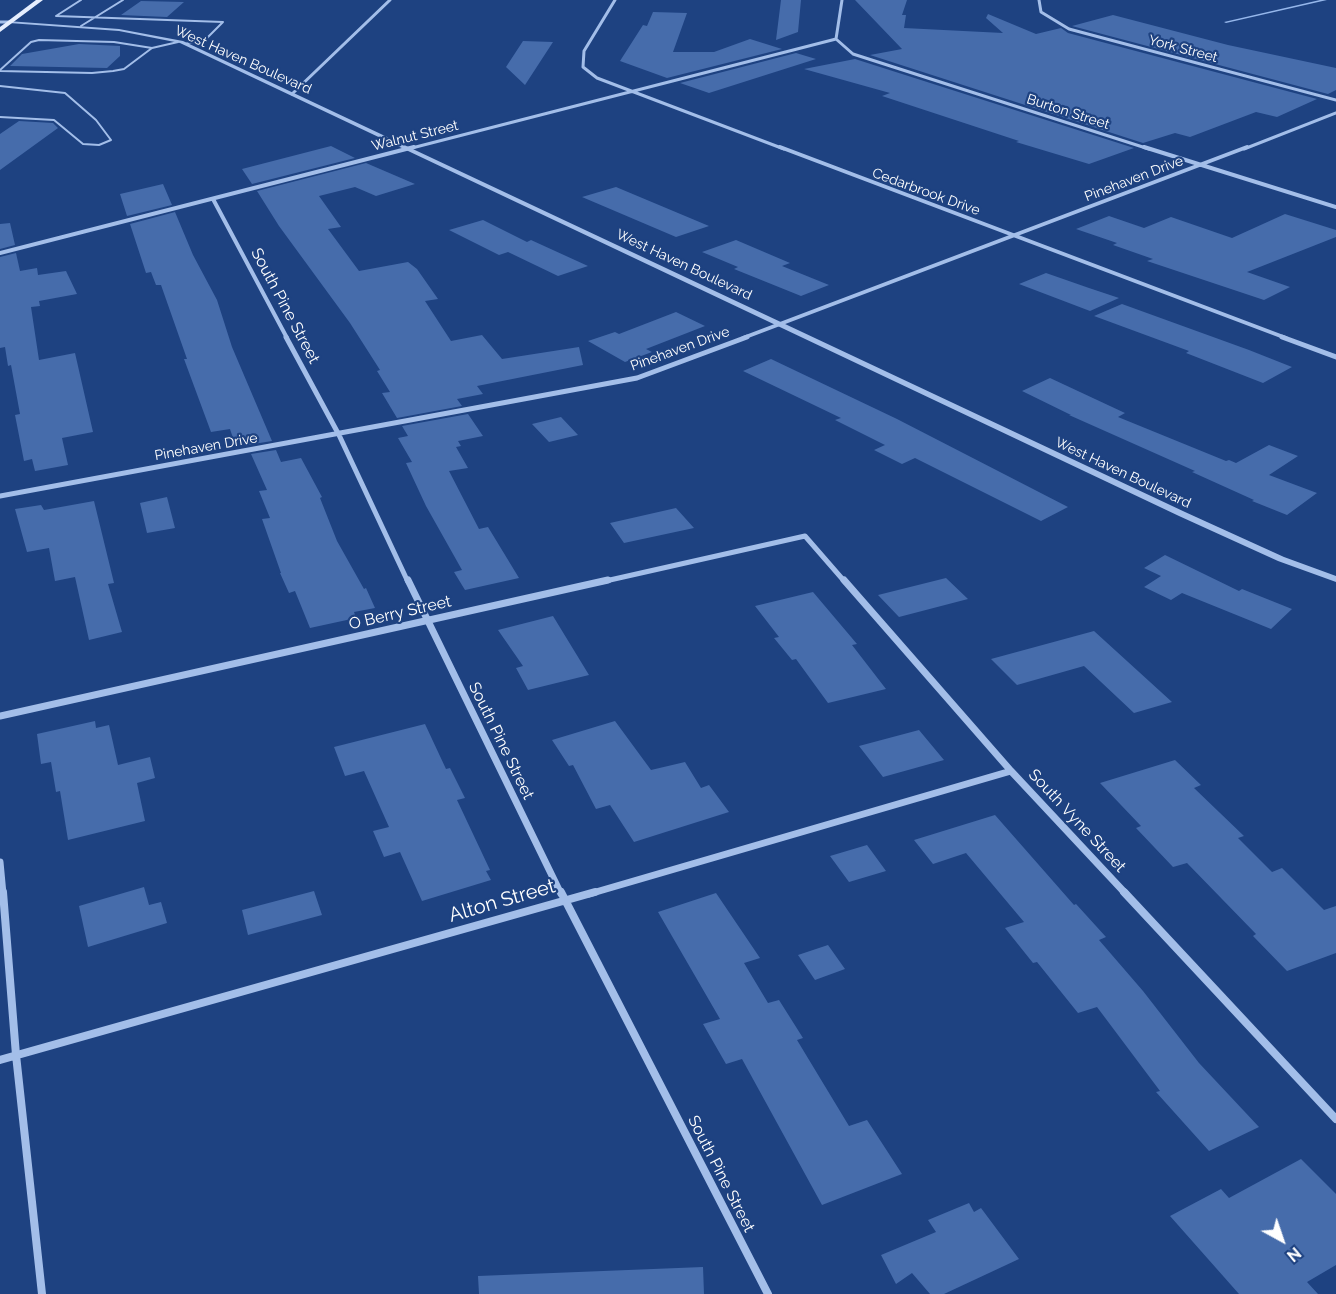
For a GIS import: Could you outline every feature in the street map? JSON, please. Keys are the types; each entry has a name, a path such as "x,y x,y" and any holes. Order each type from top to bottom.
{"main road":[{"path":"0,30 40,0"}],"street":[{"path":"292,94 390,0"},
{"name":"Cedarbrook Drive","path":"615,0 584,51 583,67 597,78 1336,357"},
{"path":"836,39 842,0"},
{"name":"York Street","path":"1039,0 1041,12 1070,29 1336,100"},
{"path":"0,22 9,22"},
{"name":"West Haven Boulevard","path":"9,22 119,30 182,43 1182,514 1281,559 1336,579"},
{"name":"Walnut Street","path":"0,253 836,39"},
{"name":"Burton Street","path":"836,39 853,54 866,60 1336,207"},
{"name":"Pinehaven Drive","path":"0,496 637,378 1336,113"},
{"name":"South Pine Street","path":"213,199 339,435 427,621 565,901 768,1294"},
{"name":"O Berry Street","path":"0,716 805,536"},
{"name":"South Vyne Street","path":"805,536 1011,771 1336,1119"},
{"name":"Alton Street","path":"0,1060 565,901 1011,771"},
{"path":"0,862 16,1055 42,1294"}],"lane":[{"path":"0,71 31,42 39,40 114,42 152,48 206,39 223,25 223,22 56,16 81,0"},
{"path":"81,26 123,0"},
{"path":"0,71 113,72 124,69 152,48"},
{"path":"0,86 65,93 96,120 111,140 99,144 83,144 54,120 0,117"}],"building":[{"path":"781,0 801,0 798,32 776,40"},
{"path":"855,0 907,0 902,15 906,15 904,28 1003,33 986,18 988,14 1036,34 1061,28 1068,33 1317,99 1277,117 1256,112 1190,137 1175,133 1143,143 870,55 902,49"},
{"path":"141,1 184,2 167,17 121,15"},
{"path":"653,12 687,13 673,52 714,52 750,39 782,49 667,78 620,61 643,25 647,26"},
{"path":"1113,15 1228,45 1336,68 1336,90 1328,94 1072,26"},
{"path":"523,41 553,42 525,85 506,67"},
{"path":"79,44 120,46 120,56 107,68 10,66 22,54"},
{"path":"796,53 816,59 709,93 680,83"},
{"path":"855,59 1134,148 1089,164 1016,142 1019,141 882,96 890,93 804,69"},
{"path":"19,121 53,123 58,128 0,170 0,134"},
{"path":"331,146 355,158 252,184 242,169"},
{"path":"366,163 415,184 376,196 355,187 319,196 341,227 328,229 359,271 408,262 417,269 438,299 425,301 451,341 482,335 502,359 579,347 583,365 477,386 483,394 457,399 462,406 397,418 382,393 390,392 377,371 380,370 350,323 279,226 257,191"},
{"path":"163,184 172,205 127,216 120,194"},
{"path":"616,187 709,226 676,237 582,197"},
{"path":"175,212 193,255 217,300 232,347 272,441 247,445 243,436 233,438 230,429 211,432 184,359 187,359 161,285 156,285 151,272 146,273 130,224"},
{"path":"1285,214 1336,230 1336,237 1247,272 1290,287 1264,300 1147,261 1153,259 1113,245 1117,243 1076,229 1109,216 1144,228 1171,217 1232,238"},
{"path":"483,220 527,242 531,240 588,266 558,276 508,252 499,255 449,230"},
{"path":"10,223 15,245 0,249 0,224"},
{"path":"736,240 790,263 782,266 829,285 801,296 734,269 738,267 702,252"},
{"path":"16,253 20,271 37,268 38,275 66,271 77,294 39,301 40,306 31,307 39,360 75,353 93,432 62,438 68,465 35,471 32,459 24,461 15,415 20,414 11,365 8,366 5,347 0,348 0,257"},
{"path":"1046,273 1119,298 1090,311 1019,284"},
{"path":"1122,304 1292,367 1263,383 1186,353 1189,351 1094,316"},
{"path":"676,312 705,326 646,349 652,352 625,362 588,341 615,332 619,334"},
{"path":"771,359 897,419 1068,507 1041,521 915,458 902,464 874,450 885,445 835,420 841,418 743,371"},
{"path":"1050,378 1125,413 1118,417 1226,461 1236,463 1269,445 1298,456 1269,475 1317,493 1287,515 1252,501 1254,500 1192,472 1195,471 1069,415 1071,415 1022,391"},
{"path":"468,414 483,436 458,441 461,446 456,447 468,468 449,471 479,529 488,527 519,578 465,590 454,572 462,570 426,506 406,463 412,462 398,438 408,436 402,426"},
{"path":"561,417 578,435 549,442 532,424"},
{"path":"276,450 281,462 301,458 322,497 320,498 337,541 364,589 366,588 375,608 354,612 356,618 310,628 295,591 289,593 280,573 262,519 270,518 259,491 267,490 251,454"},
{"path":"167,497 175,528 147,533 140,503"},
{"path":"94,501 114,583 108,584 122,632 89,640 75,577 55,581 49,548 27,552 15,509 41,505 44,510"},
{"path":"676,508 694,528 624,543 610,523"},
{"path":"1165,555 1239,591 1242,589 1292,609 1271,629 1182,593 1171,600 1144,587 1161,576 1144,568"},
{"path":"946,578 968,599 899,617 878,595"},
{"path":"813,592 857,644 852,645 886,689 828,703 796,659 792,660 774,638 779,637 755,606"},
{"path":"553,616 589,675 528,690 516,668 523,666 498,630"},
{"path":"1094,631 1172,702 1134,713 1084,666 1017,685 991,659"},
{"path":"95,721 96,728 109,725 118,765 150,757 155,778 137,783 145,821 68,840 60,791 56,792 51,762 41,764 37,734"},
{"path":"615,721 651,770 685,762 701,788 709,785 729,812 634,842 610,805 596,809 573,765 569,766 552,740"},
{"path":"425,724 446,769 450,768 465,798 457,800 490,870 486,871 491,880 422,901 400,852 384,857 373,831 389,827 364,771 345,776 334,747"},
{"path":"919,730 944,760 883,777 859,746"},
{"path":"1175,760 1201,785 1194,788 1244,836 1238,838 1272,872 1282,868 1324,910 1336,906 1336,953 1287,971 1253,936 1256,934 1187,863 1173,867 1136,828 1141,826 1100,783"},
{"path":"995,815 1074,905 1076,904 1106,937 1099,940 1143,991 1199,1063 1259,1127 1209,1151 1156,1092 1160,1091 1097,1007 1078,1013 1037,962 1033,963 1005,928 1024,922 966,853 933,864 914,840"},
{"path":"867,845 886,871 849,882 830,856"},
{"path":"144,887 149,905 161,902 167,923 88,947 79,906"},
{"path":"314,891 322,915 248,935 242,910"},
{"path":"716,893 760,958 744,963 768,1003 779,1000 803,1038 797,1040 849,1126 867,1120 902,1174 822,1205 742,1059 726,1064 703,1024 720,1019 658,912"},
{"path":"828,945 845,969 815,980 798,955"},
{"path":"1301,1159 1336,1194 1336,1265 1307,1282 1318,1294 1239,1294 1170,1216 1221,1189 1229,1198"},
{"path":"969,1203 974,1212 981,1208 1019,1259 944,1294 930,1294 912,1273 896,1284 881,1255 936,1232 928,1220"},
{"path":"703,1267 704,1294 479,1294 478,1276"}],"waterway":[{"path":"1226,22 1325,0"}]}
